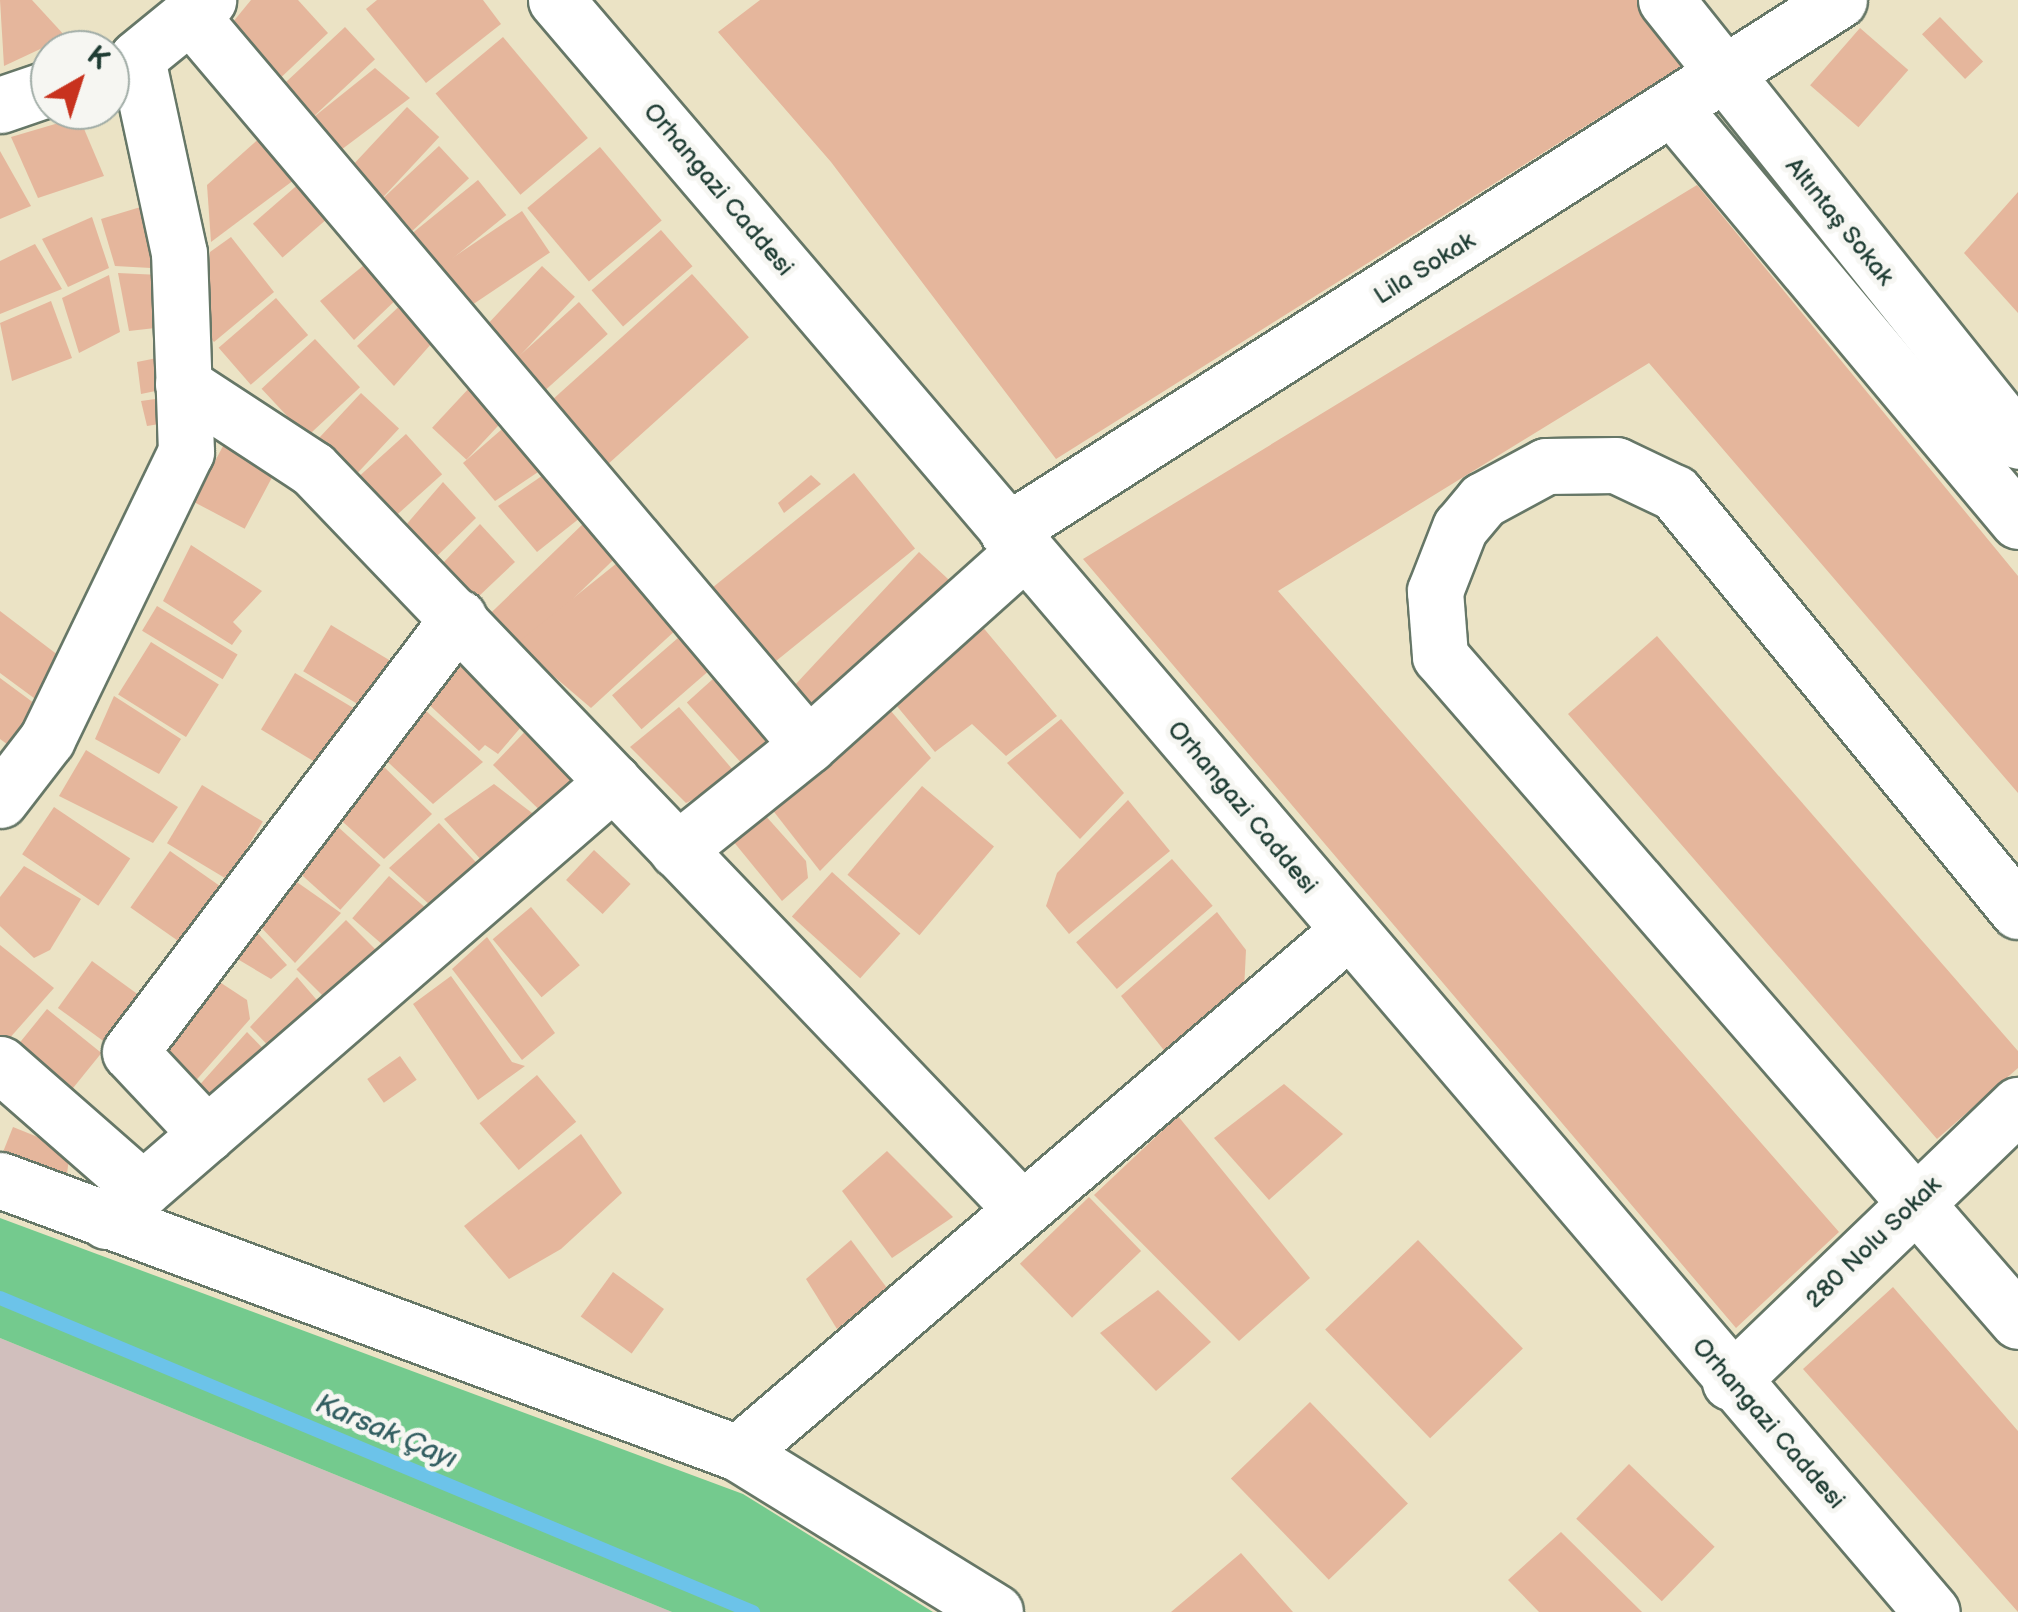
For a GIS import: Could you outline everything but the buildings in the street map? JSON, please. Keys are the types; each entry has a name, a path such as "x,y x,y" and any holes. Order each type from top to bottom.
{"street":[{"name":"Orhangazi Caddesi","path":"556,0 1730,1382 1932,1612"},
{"name":"Altıntaş Sokak","path":"1666,0 1722,79 2018,440"},
{"name":"Lila Sokak","path":"677,850 808,745 1016,541 1676,112 1839,0"},
{"path":"130,58 200,8 808,745"},
{"path":"0,800 47,740 186,452 179,253 130,87"},
{"path":"0,105 30,95"},
{"path":"1676,112 2018,521"},
{"path":"184,384 313,470 459,617 1020,1207"},
{"path":"2018,911 1675,493 1616,466 1546,466 1483,500 1460,527 1436,591 1440,656 2018,1321"},
{"path":"206,1134 130,1052 459,617"},
{"path":"125,1205 613,782"},
{"path":"738,1452 1020,1207 1347,932"},
{"path":"0,1064 125,1205"},
{"name":"280 Nolu Sokak","path":"1730,1382 2018,1105"},
{"path":"0,1180 125,1205 738,1452 995,1612"}],"shaded area":[{"path":"0,1338 672,1612 0,1612"}],"green space":[{"path":"0,1218 743,1494 933,1612 672,1612 0,1338"}],"waterway":[{"name":"Karsak Çayı","path":"0,1298 753,1612"}]}
